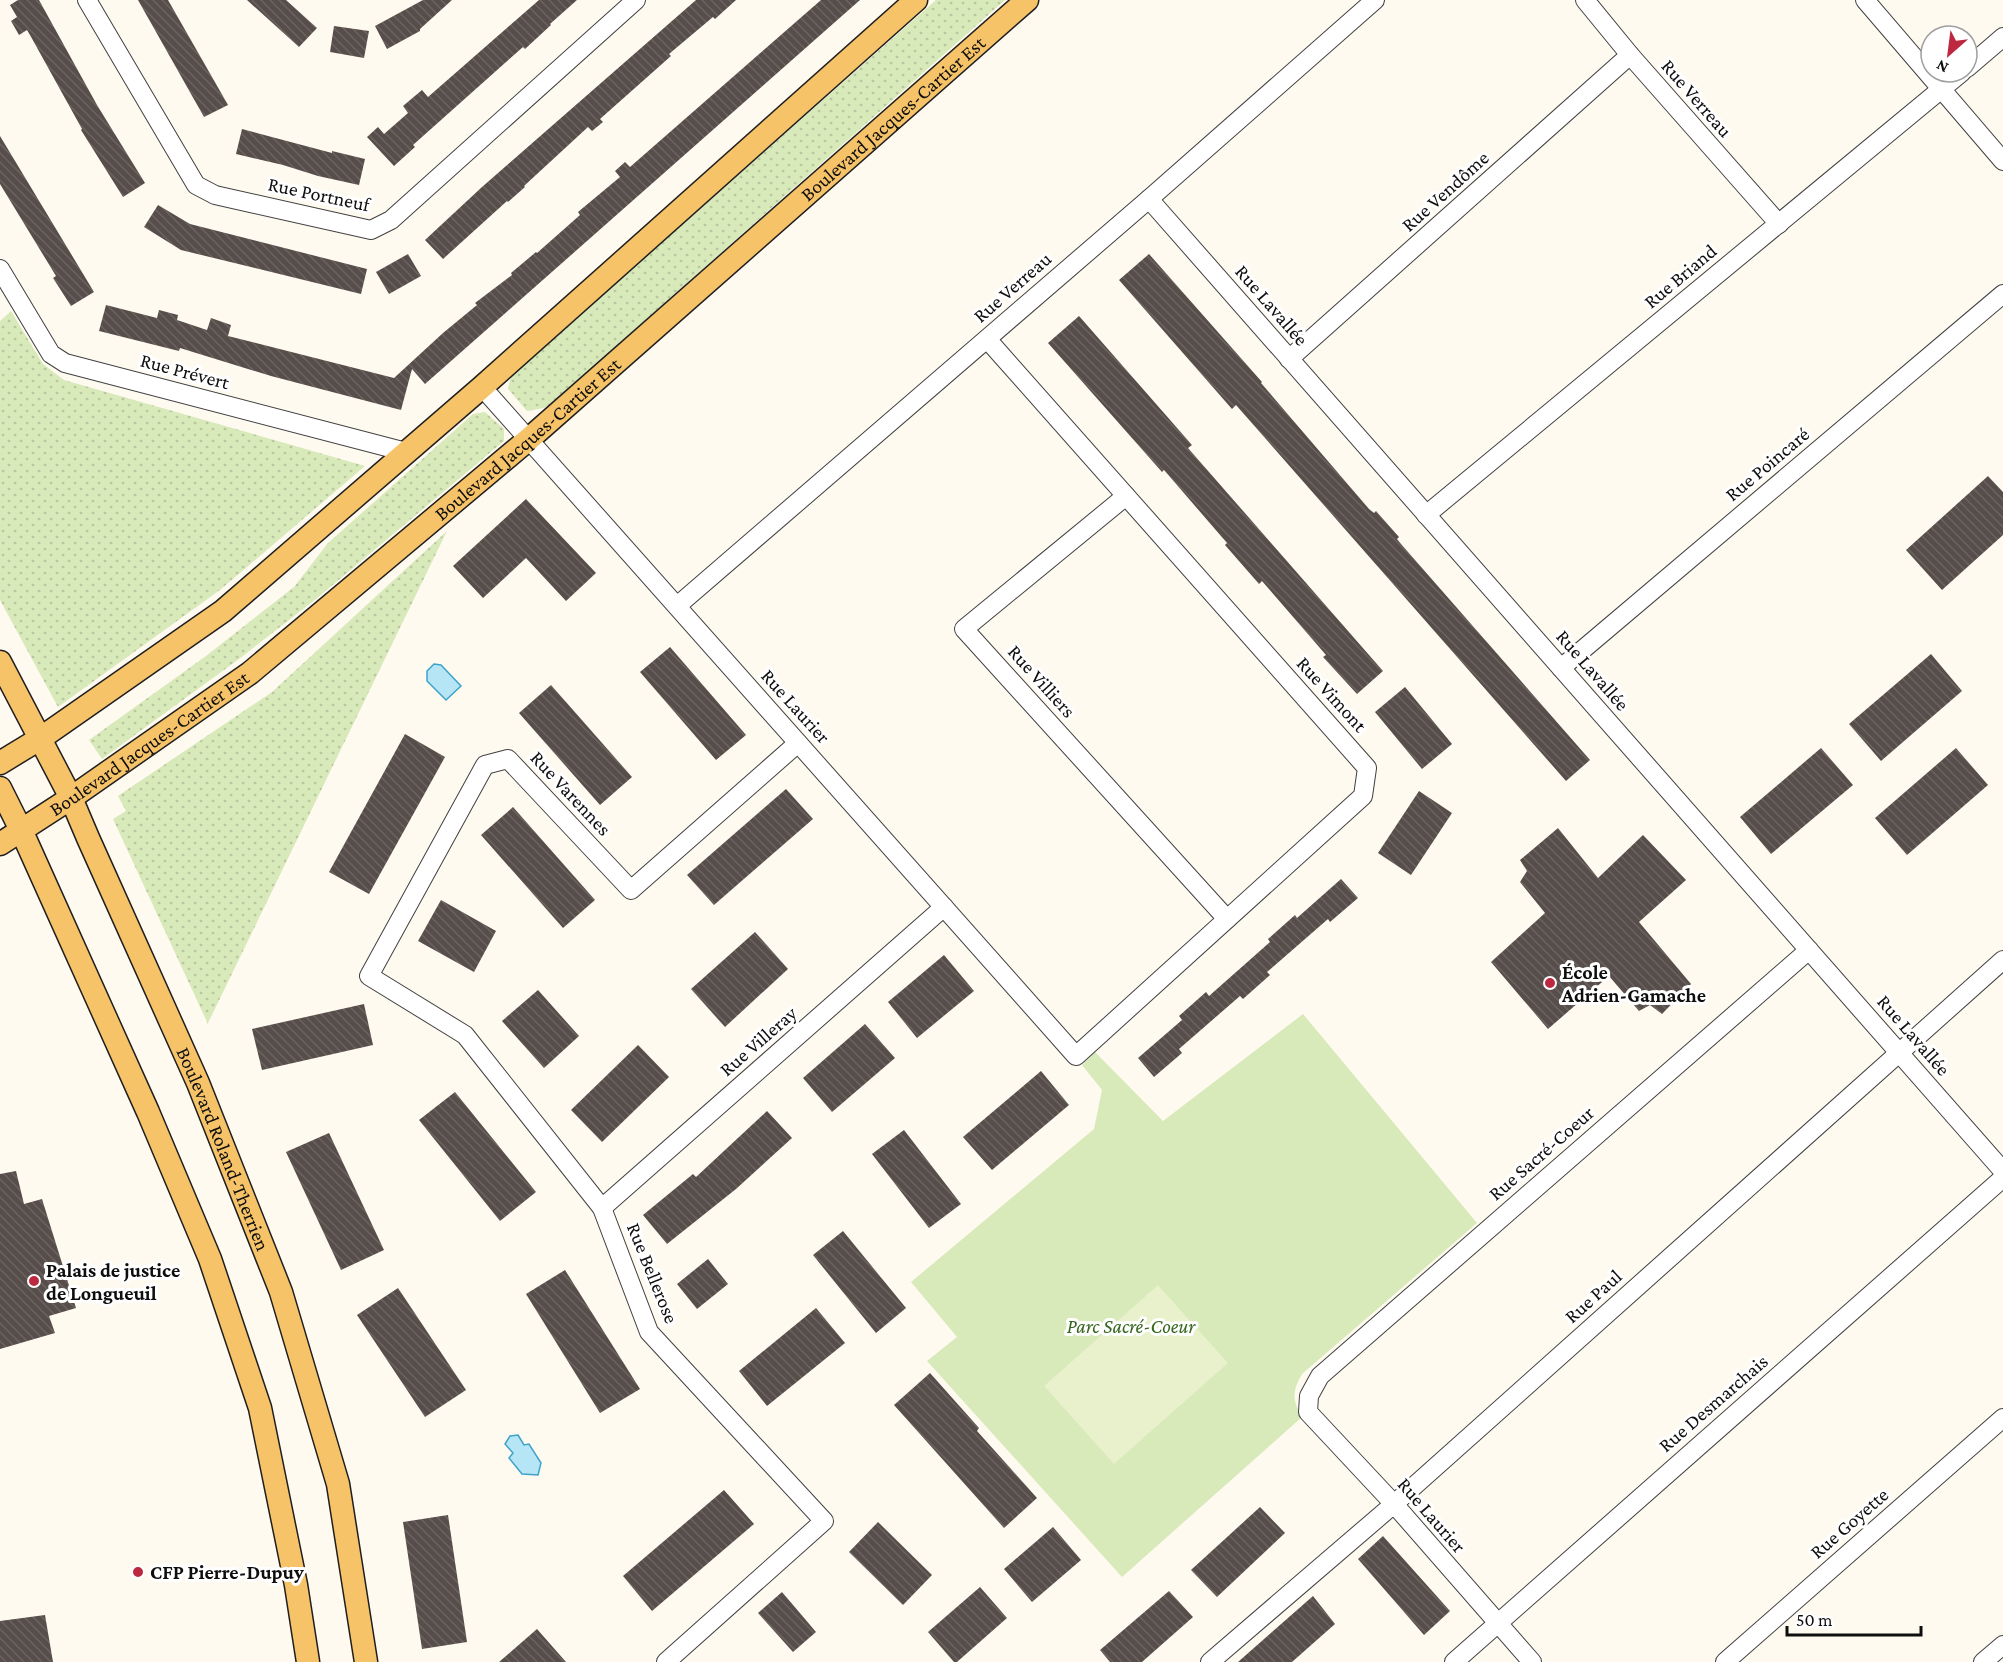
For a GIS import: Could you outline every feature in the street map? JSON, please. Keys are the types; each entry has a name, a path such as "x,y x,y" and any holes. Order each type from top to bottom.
{"main road":[{"path":"0,763 41,738 223,611 482,387 916,0"},
{"name":"Boulevard Jacques-Cartier Est","path":"0,844 22,832 250,673 529,439 1027,0"},
{"name":"Boulevard Roland-Therrien","path":"0,662 71,798 198,1083 281,1292 338,1484 366,1662"},
{"path":"0,788 148,1112 210,1259 260,1408 296,1585 308,1662"}],"street":[{"name":"Rue Portneuf","path":"87,0 196,185 214,195 371,230 391,220 636,0"},
{"name":"Rue Verreau","path":"677,606 1149,199 1375,0"},
{"name":"Rue Verreau","path":"1585,0 1630,56 1779,224"},
{"path":"1865,0 2003,160"},
{"path":"1979,58 2003,38"},
{"name":"Rue Vendôme","path":"1289,359 1630,56"},
{"name":"Rue Briand","path":"1426,515 1948,84"},
{"name":"Rue Lavallée","path":"1149,199 2003,1171"},
{"name":"Rue Prévert","path":"0,269 51,354 65,363 406,452"},
{"name":"Rue Poincaré","path":"1561,668 2003,294"},
{"name":"Rue Vimont","path":"987,339 1367,768 1363,796 1076,1056"},
{"name":"Rue Laurier","path":"482,387 1076,1056"},
{"name":"Rue Villiers","path":"1126,496 964,629 1227,919"},
{"name":"Rue Varennes","path":"369,976 484,765 508,759 632,890 798,743"},
{"name":"Rue Villeray","path":"602,1208 944,907"},
{"name":"Rue Sacré-Coeur","path":"1309,1396 1320,1376 1809,950"},
{"name":"Rue Paul","path":"1210,1662 1394,1504 2003,960"},
{"name":"Rue Bellerose","path":"369,976 465,1035 602,1208 649,1332 824,1521 666,1662"},
{"name":"Rue Desmarchais","path":"1454,1662 2003,1178"},
{"name":"Rue Laurier","path":"1309,1396 1308,1412 1394,1504 1532,1662"},
{"name":"Rue Goyette","path":"1725,1662 2003,1418"},
{"path":"1983,1662 2003,1645"}],"green space":[{"path":"936,0 1005,0 552,403 544,408 527,411 508,389 511,376"},
{"path":"11,311 43,364 64,380 365,466 220,590 58,707 0,600 0,321"},
{"path":"485,412 504,429 504,441 316,599 239,659 102,759 89,740 206,656 294,587 328,543 473,414"},
{"path":"447,531 208,1024 113,819 126,811 118,796 272,692"},
{"name":"Parc Sacré-Coeur","path":"1303,1014 1477,1223 1302,1374 1294,1396 1302,1417 1122,1577 927,1361 957,1337 911,1282 1094,1129 1102,1090 1082,1065 1095,1052 1163,1121"},
{"path":"1158,1285 1228,1363 1114,1464 1044,1386"}],"water":[{"path":"434,664 441,665 461,686 446,700 427,681 427,671"},
{"path":"518,1435 524,1445 529,1444 541,1463 538,1475 522,1474 509,1458 513,1453 505,1444 510,1436"}],"building":[{"path":"18,0 39,0 97,105 145,183 123,197 81,130 27,30 19,35 11,21 17,17 10,5"},
{"path":"138,0 168,0 228,105 204,117"},
{"path":"247,0 286,0 317,28 299,47"},
{"path":"423,0 452,0 420,31 387,49 375,26"},
{"path":"539,0 577,0 525,49 523,47 413,145 415,147 394,166 367,137 378,127 384,134 408,113 403,106 422,90 428,97"},
{"path":"696,0 736,0 669,54 671,56 600,119 603,122 592,131 588,127 525,187 443,259 425,240 482,187"},
{"path":"821,0 860,0 425,384 412,369 401,410 271,376 180,348 179,351 99,331 106,305 157,318 159,310 178,315 177,320 207,330 211,318 231,325 228,336 394,378 477,305 475,303 512,275 511,273 580,215 578,212 620,177 615,171 625,162 630,167"},
{"path":"334,26 369,31 364,58 330,52"},
{"path":"242,129 332,153 332,151 365,159 359,185 236,154"},
{"path":"0,136 94,292 71,306 53,278 56,276 0,184"},
{"path":"158,205 190,224 367,269 361,294 181,250 144,227"},
{"path":"408,254 421,276 389,294 376,272"},
{"path":"1149,254 1262,382 1369,509 1374,513 1376,511 1399,537 1397,539 1401,544 1590,760 1566,781 1236,405 1232,409 1119,280"},
{"path":"1079,316 1192,445 1188,448 1383,671 1357,694 1323,657 1326,655 1262,581 1259,584 1164,470 1162,472 1048,343"},
{"path":"1988,476 2003,492 2003,535 1942,590 1906,550"},
{"path":"526,499 596,573 566,601 526,558 483,598 453,566"},
{"path":"670,647 746,735 716,760 640,672"},
{"path":"1931,654 1962,691 1881,761 1849,724"},
{"path":"551,685 632,777 600,805 519,713"},
{"path":"1405,687 1452,744 1422,769 1375,712"},
{"path":"405,734 445,757 369,894 329,872"},
{"path":"1821,748 1853,785 1771,854 1740,817"},
{"path":"1956,748 1988,785 1907,855 1875,818"},
{"path":"786,789 813,819 714,905 687,875"},
{"path":"1419,791 1452,813 1411,875 1378,853"},
{"path":"513,807 595,900 563,928 481,835"},
{"name":"École Adrien-Gamache","path":"1558,828 1598,878 1643,835 1686,880 1639,922 1691,984 1662,1014 1650,1005 1639,1011 1609,976 1548,1029 1491,962 1545,913 1520,882 1527,871 1520,860"},
{"path":"1341,879 1358,898 1330,922 1328,919 1267,972 1270,975 1243,999 1240,996 1179,1049 1182,1053 1154,1077 1138,1058 1182,1020 1179,1016 1206,992 1209,996 1270,942 1268,939 1295,915 1297,918"},
{"path":"441,900 496,931 474,972 418,941"},
{"path":"755,932 788,969 725,1027 691,989"},
{"path":"944,955 974,991 917,1038 888,1002"},
{"path":"538,990 579,1036 544,1068 502,1021"},
{"path":"364,1004 373,1045 262,1070 252,1029"},
{"path":"865,1024 895,1058 832,1112 803,1078"},
{"path":"638,1045 669,1077 602,1142 571,1110"},
{"path":"1041,1071 1069,1105 992,1170 963,1137"},
{"path":"455,1092 536,1192 500,1221 419,1120"},
{"path":"767,1111 792,1138 736,1189 667,1244 643,1215 693,1174 696,1177"},
{"path":"904,1130 961,1204 929,1228 872,1154"},
{"path":"329,1133 384,1250 341,1270 286,1152"},
{"name":"Palais de justice de Longueuil","path":"16,1171 24,1204 42,1199 76,1308 49,1316 55,1333 0,1349 0,1174"},
{"path":"843,1231 906,1308 876,1333 813,1255"},
{"path":"708,1259 728,1284 697,1309 677,1284"},
{"path":"565,1270 640,1389 600,1413 526,1294"},
{"path":"398,1288 466,1390 425,1417 357,1315"},
{"path":"816,1308 845,1343 767,1406 739,1371"},
{"path":"930,1373 979,1428 977,1431 1037,1498 1004,1528 894,1405"},
{"path":"724,1490 754,1524 652,1611 623,1576"},
{"path":"1260,1507 1285,1533 1217,1597 1191,1570"},
{"path":"448,1515 467,1642 422,1649 403,1522"},
{"path":"878,1522 932,1575 903,1605 849,1552"},
{"path":"1053,1527 1081,1560 1032,1602 1004,1569"},
{"path":"1383,1536 1450,1611 1424,1635 1358,1559"},
{"path":"980,1587 1007,1618 957,1662 954,1662 928,1632"},
{"path":"1169,1591 1193,1617 1142,1662 1110,1662 1100,1650"},
{"path":"782,1592 816,1632 793,1652 758,1613"},
{"path":"1313,1596 1335,1624 1292,1662 1238,1662"},
{"path":"45,1615 53,1662 0,1662 0,1621"},
{"path":"537,1629 566,1662 499,1662"}],"place":[{"name":"École Adrien-Gamache","path":"1550,983"},
{"name":"Palais de justice de Longueuil","path":"34,1281"},
{"name":"CFP Pierre-Dupuy","path":"138,1572"}]}
